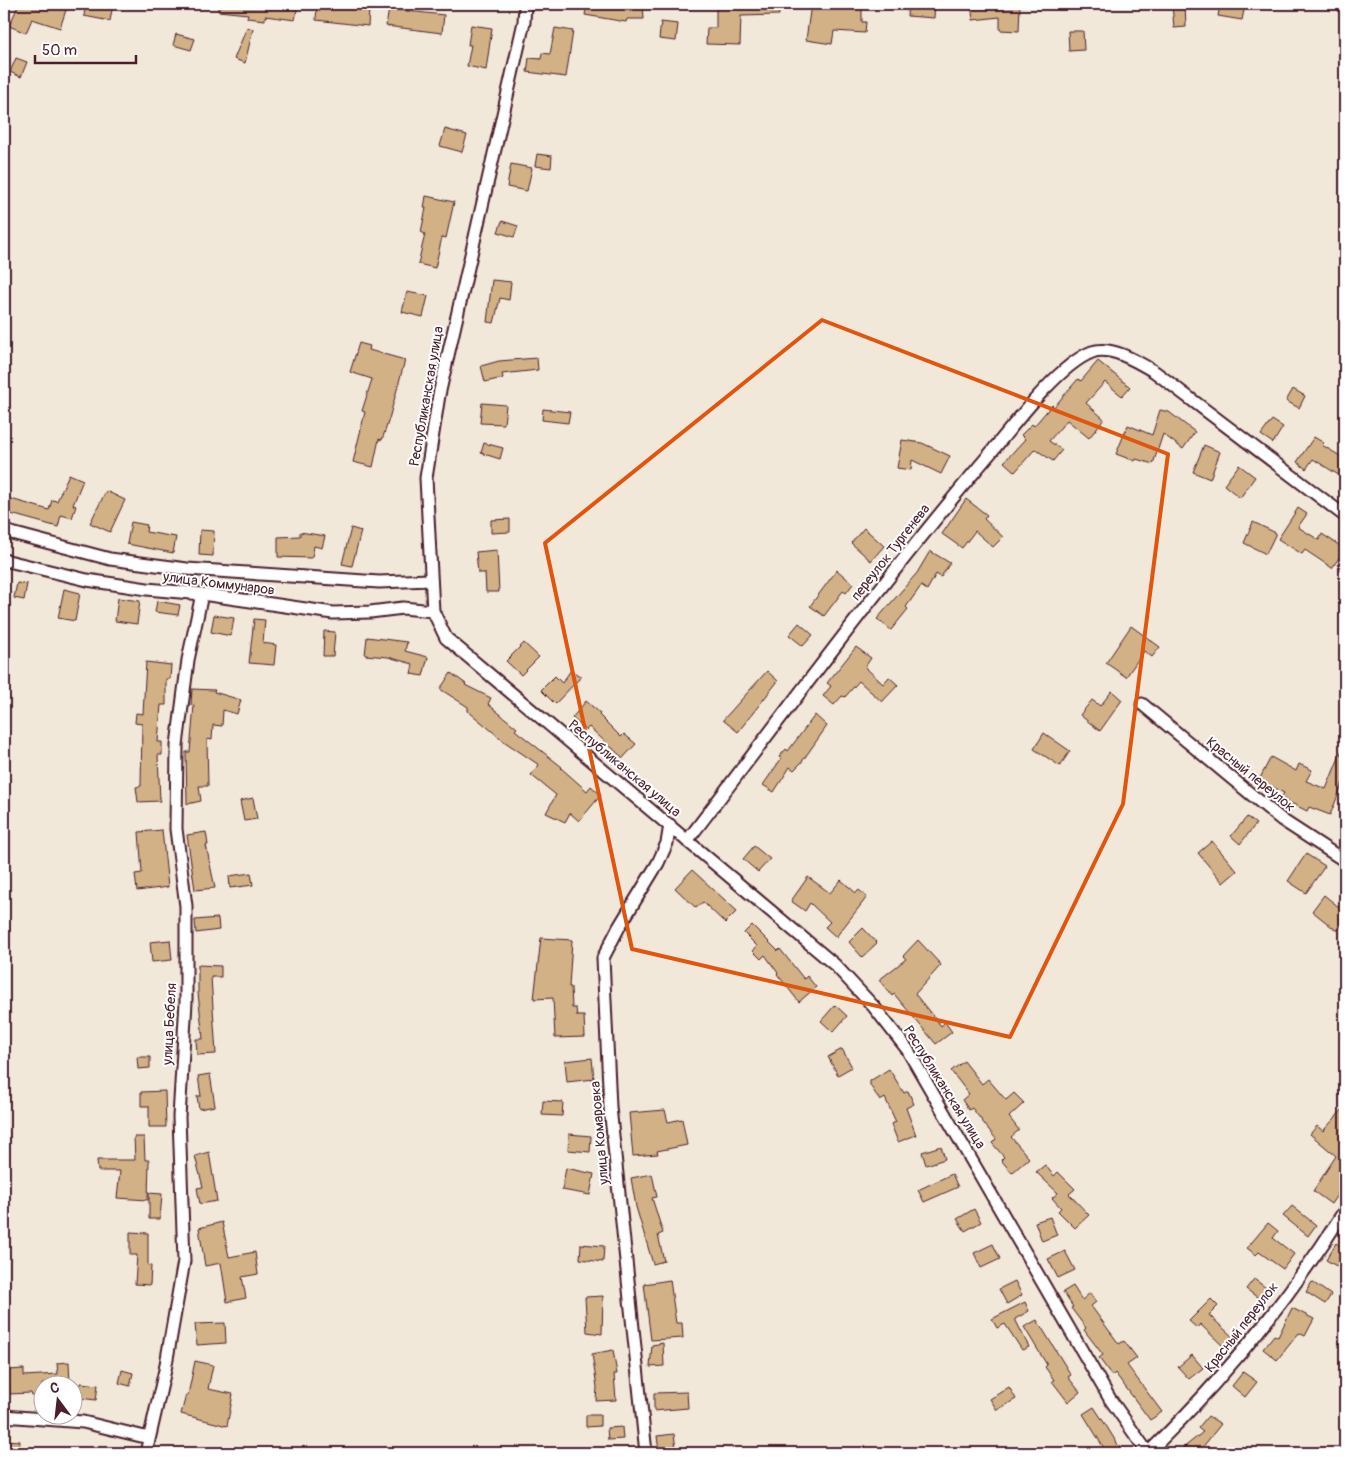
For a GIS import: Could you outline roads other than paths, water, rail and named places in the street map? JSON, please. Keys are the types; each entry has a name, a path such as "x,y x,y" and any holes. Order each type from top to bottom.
{"street":[{"name":"Республиканская улица","path":"526,4 524,22 439,395 426,478 430,580 434,611 446,638 835,965 874,1007 907,1049 1110,1399 1148,1453"},
{"name":"переулок Тургенева","path":"687,840 932,522 1038,397 1074,363 1093,351 1123,354 1155,372 1345,516"},
{"name":"улица Коммунаров","path":"4,531 110,559 187,568 379,582 430,580"},
{"name":"улица Коммунаров","path":"4,560 87,580 334,612 370,612 404,608 434,611"},
{"name":"улица Бебеля","path":"146,1453 165,1370 184,1261 179,1117 186,1002 186,906 176,828 177,745 188,660 202,594"},
{"name":"Красный переулок","path":"1142,704 1282,820 1345,861"},
{"name":"улица Комаровка","path":"646,1453 610,1108 603,958 619,927 658,863 668,843 670,826"},
{"name":"Красный переулок","path":"1148,1453 1193,1409 1249,1345 1345,1210"},
{"path":"4,1416 83,1422 149,1438"}]}
